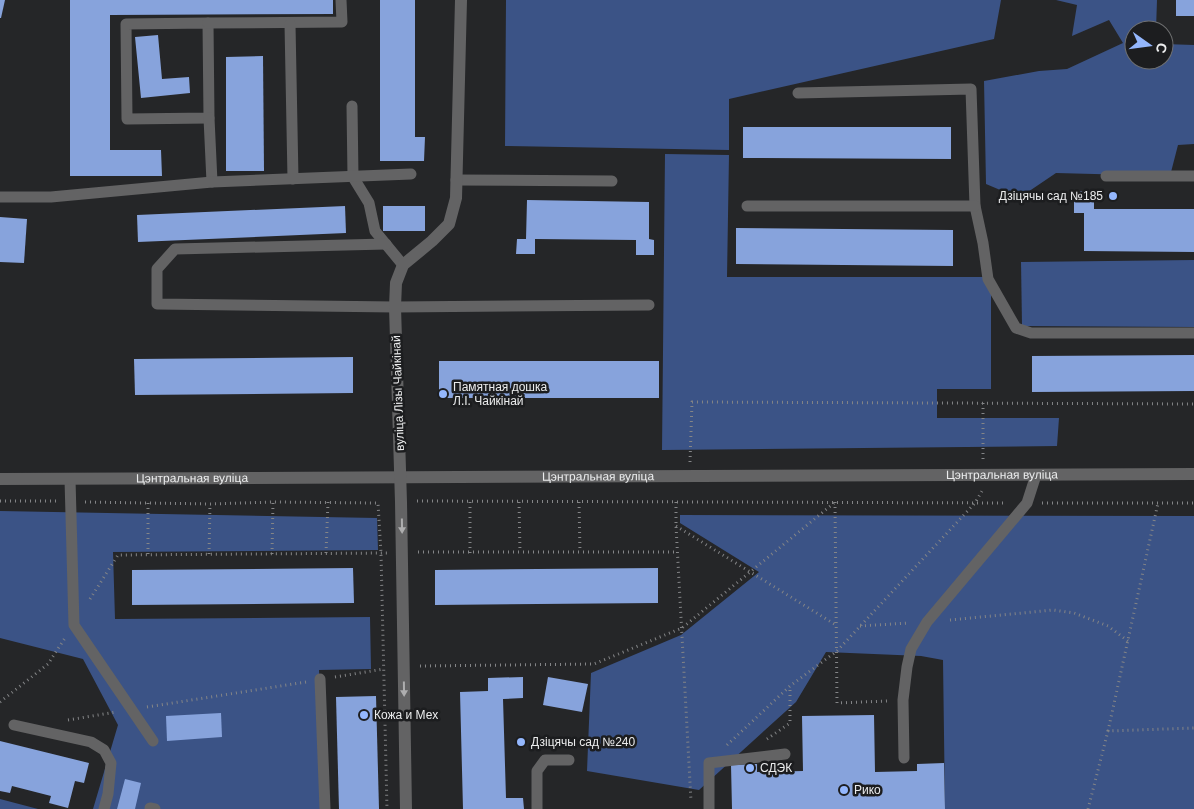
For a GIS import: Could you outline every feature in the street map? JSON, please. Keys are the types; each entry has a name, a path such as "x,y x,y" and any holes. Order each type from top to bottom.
{"street":[{"path":"402,265 450,224 456,198 461,0"},
{"name":"вуліца Лізы Чайкінай","path":"402,265 396,283 395,307 406,809"},
{"name":"Цэнтральная вуліца","path":"0,479 1194,474"}],"lane":[{"path":"209,118 126,119 126,24 290,24 342,22 341,0"},
{"path":"208,24 212,182"},
{"path":"290,24 293,179"},
{"path":"798,93 971,89 975,206 984,243 988,280 1016,328 1031,333 1194,333"},
{"path":"352,106 353,176 369,203 375,231 402,265"},
{"path":"0,197 50,197 212,182 411,174"},
{"path":"1106,176 1194,176"},
{"path":"456,180 612,181"},
{"path":"747,206 975,206"},
{"path":"386,244 175,249 157,269 157,304 395,307 650,305"},
{"path":"904,758 903,700 911,648 927,622 1027,503 1036,475"},
{"path":"70,478 74,625 153,741"},
{"path":"320,679 325,809"},
{"path":"14,725 91,742 104,750 111,763 108,794 104,809"},
{"path":"709,809 709,763 785,754"},
{"path":"537,809 537,771 545,760 569,760"},
{"path":"150,809 155,809"}],"path":[{"path":"690,462 692,402 1194,404"},
{"path":"983,403 984,461"},
{"path":"690,783 790,686 837,651 975,502 983,490"},
{"path":"424,492 424,501"},
{"path":"0,500 210,504 273,502 378,503 381,553 387,809"},
{"path":"414,501 1194,503"},
{"path":"272,554 273,502"},
{"path":"326,553 328,502"},
{"path":"470,502 470,553"},
{"path":"519,502 520,552"},
{"path":"579,502 580,552"},
{"path":"676,502 692,809"},
{"path":"415,666 594,664 682,628 835,502"},
{"path":"835,502 837,703 903,700"},
{"path":"148,503 148,555"},
{"path":"1088,809 1108,731 1158,503"},
{"path":"210,504 210,554"},
{"path":"676,526 836,625"},
{"path":"860,626 927,622 1053,610 1074,613 1108,626 1128,641"},
{"path":"68,720 384,669"},
{"path":"741,759 790,723 790,686"},
{"path":"1108,731 1194,728"}],"shaded area":[{"path":"506,0 1001,0 994,39 729,99 729,150 505,146"},
{"path":"1056,0 1157,0 1156,20 1124,20 1124,70 1174,70 1174,44 1194,45 1194,144 1178,145 1170,176 1056,173 1019,198 986,184 984,81 1039,71 1067,69 1123,43 1109,20 1072,36 1077,5"},
{"path":"665,154 729,155 727,277 991,277 991,389 937,389 937,418 1059,418 1057,446 662,450"},
{"path":"1194,260 1194,327 1022,326 1021,262"},
{"path":"0,511 377,518 378,550 113,552 115,619 370,617 371,669 319,670 325,809 93,809 118,725 83,659 0,638"},
{"path":"680,515 1194,516 1194,809 945,809 943,660 921,656 826,652 796,702 699,790 587,771 591,673 681,635 759,572 680,523"},
{"path":"0,799 38,809 0,809"}],"building":[{"path":"0,0 5,0 1,18 0,18"},
{"path":"70,0 333,0 333,14 110,15 110,150 161,150 162,176 70,176"},
{"path":"380,0 415,0 415,137 425,137 424,161 380,161"},
{"path":"1176,0 1194,0 1194,16 1176,16"},
{"path":"158,35 162,79 189,77 190,93 141,98 135,37"},
{"path":"263,56 264,171 226,171 226,57"},
{"path":"743,127 951,127 951,159 743,158"},
{"path":"1074,191 1094,191 1094,209 1194,209 1194,252 1084,251 1084,213 1074,213"},
{"path":"527,200 649,202 649,239 654,240 654,255 636,255 636,240 535,239 535,254 516,254 517,239 526,239"},
{"path":"345,206 346,233 138,242 137,215"},
{"path":"383,206 425,206 425,231 383,231"},
{"path":"0,217 27,219 24,263 0,262"},
{"path":"736,228 953,230 953,266 736,264"},
{"path":"1194,355 1194,391 1032,392 1032,356"},
{"path":"353,357 353,393 135,395 134,359"},
{"path":"439,361 659,361 659,398 439,398"},
{"path":"353,568 354,603 132,605 132,570"},
{"path":"658,568 658,603 435,605 435,570"},
{"path":"523,677 523,698 503,699 506,798 523,798 524,809 463,809 460,692 488,691 488,678"},
{"path":"548,677 588,684 582,712 543,705"},
{"path":"376,696 379,809 339,809 336,697"},
{"path":"221,713 222,737 167,741 166,716"},
{"path":"874,715 875,772 917,771 917,764 944,763 945,809 732,809 731,765 757,764 757,772 803,771 802,716"},
{"path":"0,741 89,763 84,783 75,781 68,808 49,803 51,796 12,786 10,793 0,791"},
{"path":"125,779 141,783 135,809 117,809"}],"place":[{"name":"Дзіцячы сад №185","path":"1113,196"},
{"name":"Памятная дошка Л.І. Чайкінай","path":"443,394"},
{"name":"Кожа и Мех","path":"364,715"},
{"name":"Дзіцячы сад №240","path":"521,742"},
{"name":"СДЭК","path":"750,768"},
{"name":"Рико","path":"844,790"}]}
